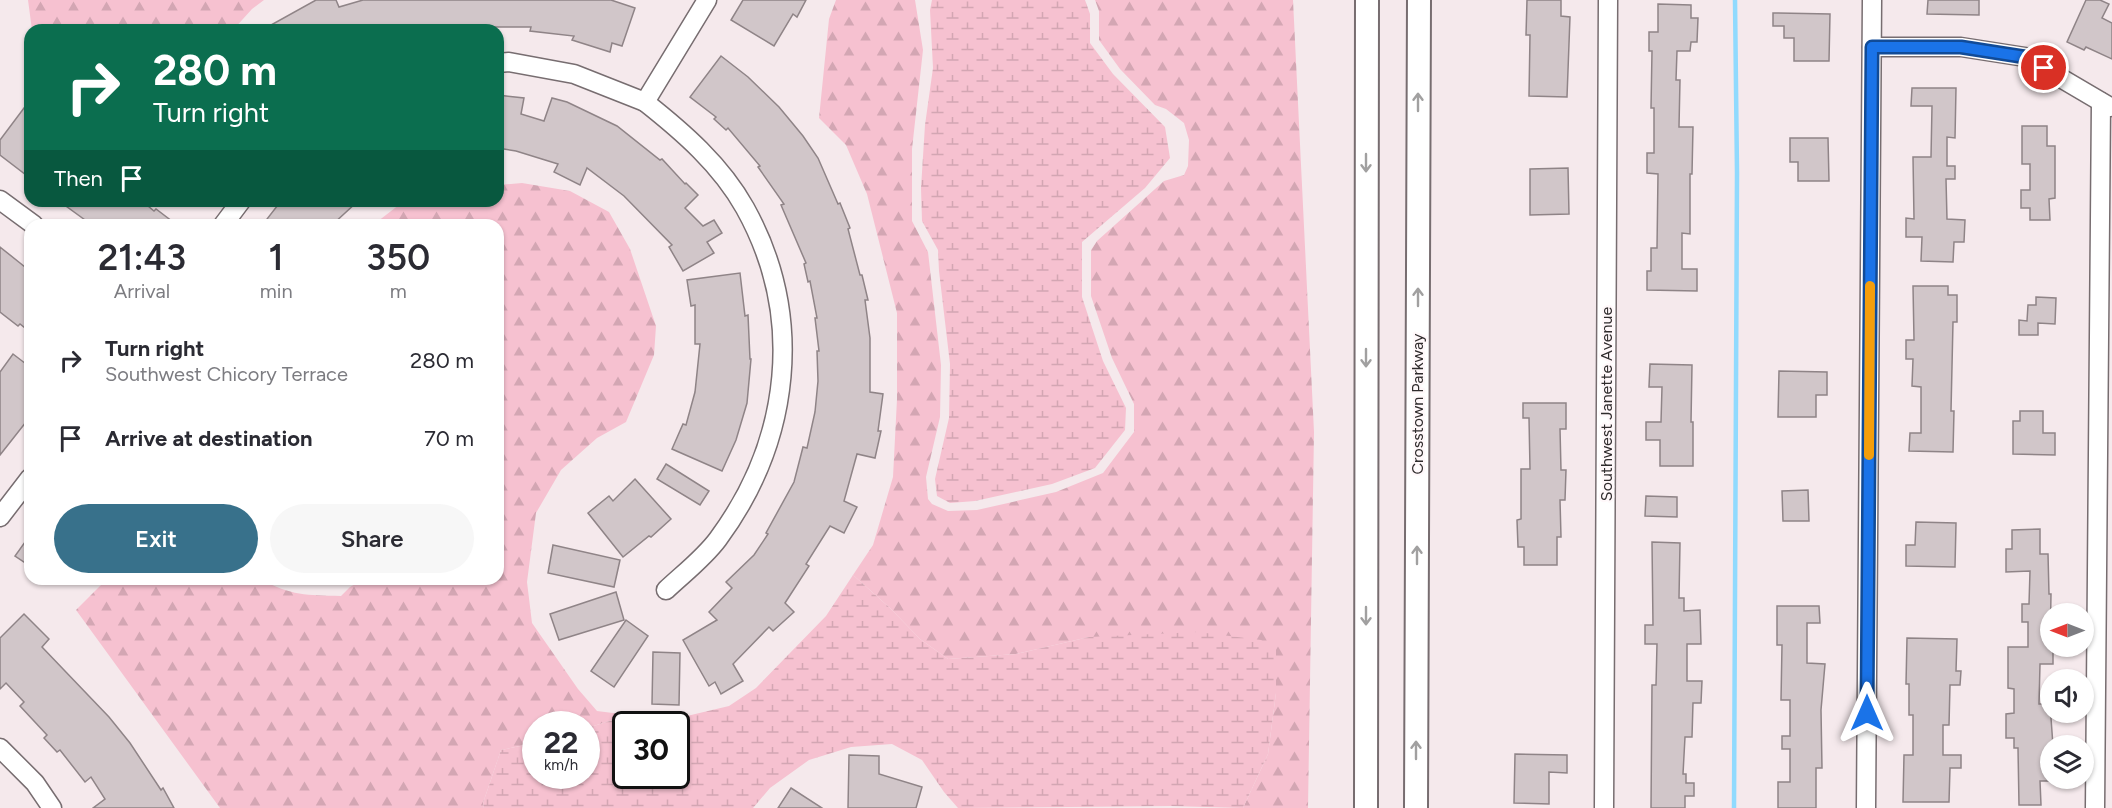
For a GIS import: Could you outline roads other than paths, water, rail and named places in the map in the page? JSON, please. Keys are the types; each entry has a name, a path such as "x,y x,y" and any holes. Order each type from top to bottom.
{"main road":[{"path":"1366,808 1367,0"},
{"name":"Crosstown Parkway","path":"1416,808 1419,0"}],"street":[{"path":"645,102 707,0"},
{"name":"Southwest Janette Avenue","path":"1604,808 1608,0"},
{"path":"1866,808 1872,0"},
{"path":"1872,47 1961,47 2025,57 2106,105 2095,808"},
{"path":"504,62 574,74 645,102 685,134 717,169 744,206 766,250 780,304 783,347 775,419 767,450 743,501 717,541 666,590"},
{"path":"0,200 26,219"},
{"path":"0,517 24,486"},
{"path":"0,748 35,783 52,808"}],"waterway":[{"path":"1734,808 1737,173 1735,0"}]}
